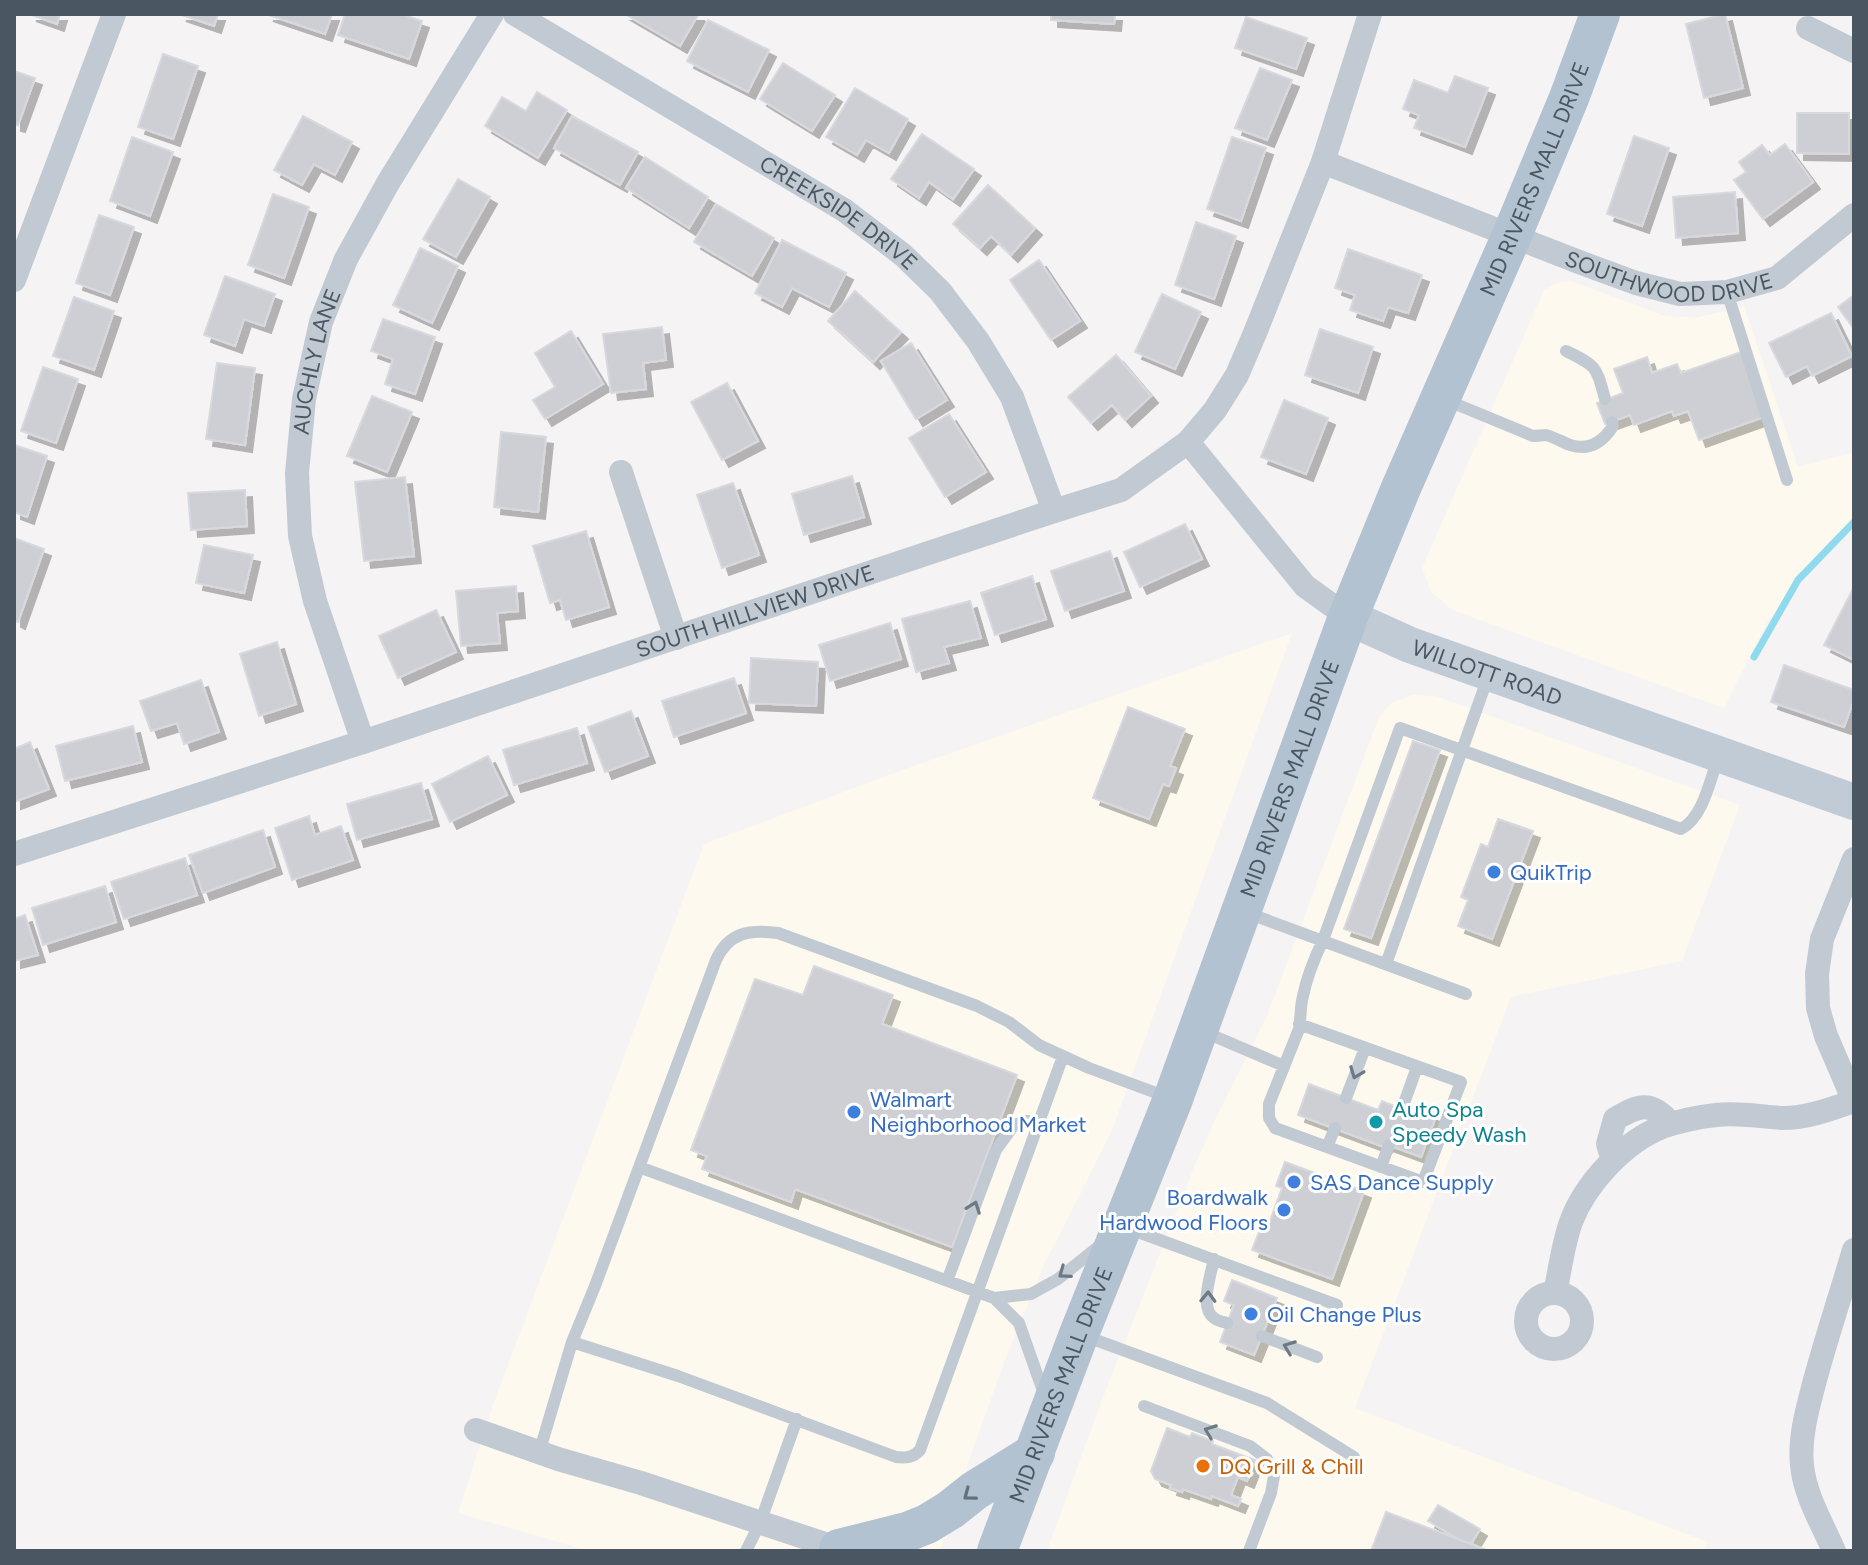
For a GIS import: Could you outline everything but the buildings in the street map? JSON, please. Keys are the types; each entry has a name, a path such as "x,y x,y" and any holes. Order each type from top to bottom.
{"main road":[{"name":"MID RIVERS MALL DRIVE","path":"997,1551 1199,1030 1348,617 1512,235 1600,14"},
{"name":"WILLOTT ROAD","path":"1348,617 1410,645 1854,802"},
{"path":"842,1550 927,1524 1035,1453"}],"street":[{"path":"14,280 114,14"},
{"name":"AUCHLY LANE","path":"363,742 315,601 300,536 297,473 304,399 321,322 346,259 388,183 492,14"},
{"name":"CREEKSIDE DRIVE","path":"515,14 844,210 903,255 940,291 985,352 1012,397 1054,511"},
{"name":"SOUTH HILLVIEW DRIVE","path":"14,854 363,742 1121,490 1188,442 1215,410 1237,375 1323,162 1370,14"},
{"path":"1808,28 1854,51"},
{"name":"SOUTHWOOD DRIVE","path":"1323,162 1636,283 1680,294 1727,292 1777,278 1854,215"},
{"name":"WILLOTT ROAD","path":"1188,442 1305,586 1348,617"},
{"path":"621,472 676,638"},
{"path":"1555,1293 1571,1222 1582,1199 1613,1160 1638,1141 1671,1124 1718,1115 1785,1118 1812,1115 1854,1101 1826,1036 1818,1008 1817,974 1822,939 1854,859"},
{"path":"1834,1551 1806,1487 1802,1463 1803,1435 1821,1358 1854,1250"},
{"path":"476,1430 842,1550"}],"lane":[{"path":"1727,292 1787,480"},
{"path":"1566,351 1597,369 1605,399"},
{"path":"1440,398 1533,436 1547,435 1574,446 1588,447 1598,442 1608,434 1612,422"},
{"path":"1386,964 1490,672"},
{"path":"1299,1024 1461,1082 1423,1182 1275,1128 1269,1118 1269,1104 1299,1024 1311,966 1400,728 1681,829 1689,825 1699,810 1719,754"},
{"path":"1242,911 1466,994"},
{"path":"539,1453 572,1342 721,948 736,937 754,930 778,933 977,1006 1009,1022 1039,1045 1089,1068 1173,1099"},
{"path":"1199,1030 1284,1066"},
{"path":"1346,1098 1365,1048"},
{"path":"572,1342 655,1368 896,1457 916,1455 979,1292 1063,1056"},
{"path":"1402,1109 1417,1067"},
{"path":"947,1281 996,1150 1014,1125 1040,1121"},
{"path":"1327,1147 1335,1128"},
{"path":"1381,1167 1389,1145"},
{"path":"639,1167 994,1298 1019,1323 1050,1412"},
{"path":"994,1298 1031,1294 1058,1279 1124,1226 1337,1305"},
{"path":"1214,1259 1206,1297 1208,1310 1212,1318 1227,1323"},
{"path":"1079,1334 1267,1403 1354,1457"},
{"path":"1262,1336 1317,1357"},
{"path":"1144,1406 1250,1446 1267,1459 1274,1476 1271,1493 1249,1551"},
{"path":"746,1551 760,1523 797,1419"}],"shaded area":[{"path":"1571,281 1662,315 1695,318 1744,306 1798,467 1854,452 1854,524 1829,544 1769,619 1724,708 1452,610 1432,593 1422,568 1544,290 1557,283"},
{"path":"1292,633 1112,1130 1044,1264 1005,1360 940,1551 589,1551 458,1513 494,1402 704,844 894,773"},
{"path":"1412,695 1435,696 1740,805 1682,961 1511,997 1355,1408 1708,1542 1705,1551 1047,1551 1100,1405 1194,1167 1267,1016 1379,717 1392,703"}],"waterway":[{"path":"1754,657 1798,580 1854,522"}],"place":[{"name":"QuikTrip","path":"1494,872"},
{"name":"Walmart Neighborhood Market","path":"854,1112"},
{"name":"Auto Spa Speedy Wash","path":"1376,1122"},
{"name":"SAS Dance Supply","path":"1294,1182"},
{"name":"Boardwalk Hardwood Floors","path":"1284,1210"},
{"name":"Oil Change Plus","path":"1251,1314"},
{"name":"DQ Grill & Chill","path":"1203,1466"}]}
